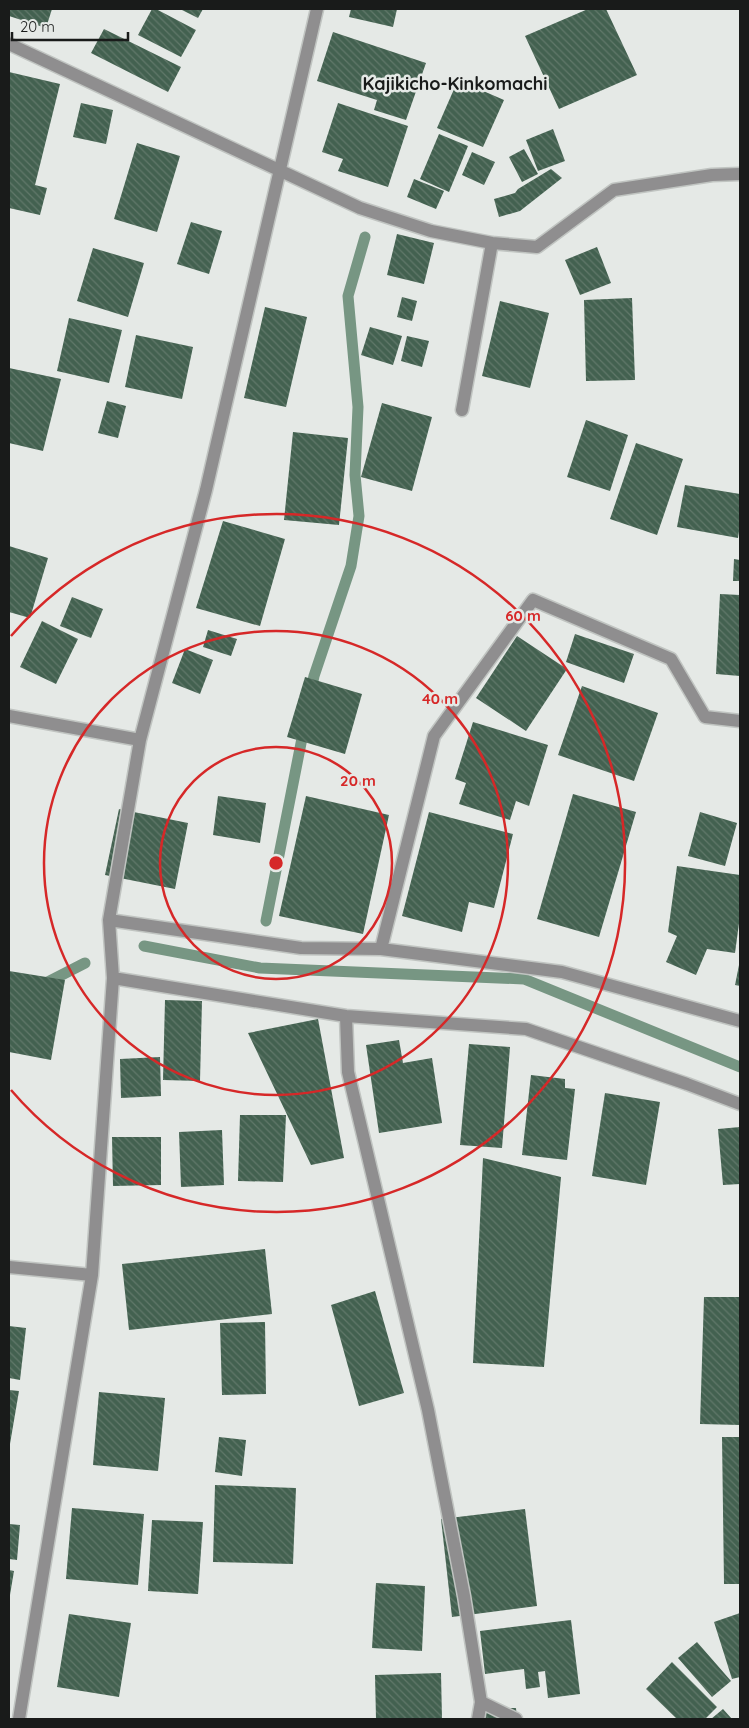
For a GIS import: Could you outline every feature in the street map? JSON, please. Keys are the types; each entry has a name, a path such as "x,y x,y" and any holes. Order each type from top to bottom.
{"street":[{"path":"19,1719 92,1275 113,978 109,920 140,740 206,490 317,9"},
{"path":"9,44 279,172 360,208 431,231 492,243 537,247 614,190 712,175 740,174"},
{"path":"462,410 492,243"},
{"path":"382,949 434,736 533,600 671,659 705,717 740,720"},
{"path":"9,716 140,740"},
{"path":"109,920 301,948 382,949 562,972 740,1021"},
{"path":"113,978 346,1016 526,1029 740,1104"},
{"path":"346,1016 348,1072 428,1410 464,1596 481,1702 478,1708 478,1719"},
{"path":"9,1267 92,1275"},
{"path":"481,1702 516,1719"}],"building":[{"path":"9,9 52,9 46,28 9,16"},
{"path":"152,9 156,9 196,30 181,57 138,35"},
{"path":"180,9 203,9 198,18"},
{"path":"351,9 397,9 393,27 349,17"},
{"path":"588,9 606,9 637,75 559,109 525,36"},
{"path":"104,29 181,67 168,92 91,53"},
{"path":"333,32 426,63 406,120 374,110 377,100 317,81"},
{"path":"9,72 60,84 35,185 47,188 40,215 9,208"},
{"path":"458,80 504,100 483,147 437,128"},
{"path":"81,103 113,110 106,144 73,137"},
{"path":"338,103 408,126 388,187 338,171 343,159 322,152"},
{"path":"553,129 565,161 538,171 526,140"},
{"path":"439,134 468,146 449,192 420,179"},
{"path":"137,143 180,156 157,232 114,219"},
{"path":"524,149 538,174 522,182 509,157"},
{"path":"472,152 495,162 484,185 462,175"},
{"path":"551,169 562,178 520,211 499,217 494,199 515,193 518,189"},
{"path":"414,179 444,191 436,209 407,197"},
{"path":"191,222 222,231 209,274 177,264"},
{"path":"397,234 434,243 424,284 387,275"},
{"path":"597,247 611,283 580,295 565,260"},
{"path":"93,248 144,263 128,317 77,301"},
{"path":"402,297 417,301 412,321 397,317"},
{"path":"632,298 635,380 586,381 584,300"},
{"path":"500,301 549,313 530,388 482,376"},
{"path":"265,307 307,317 286,407 244,398"},
{"path":"69,318 122,330 109,383 57,371"},
{"path":"370,327 402,336 393,365 361,355"},
{"path":"136,335 193,347 182,399 125,387"},
{"path":"407,336 429,341 422,367 401,361"},
{"path":"9,368 61,379 43,451 9,443"},
{"path":"107,401 126,406 118,438 98,433"},
{"path":"382,403 432,417 412,491 361,477"},
{"path":"586,420 628,435 610,491 567,477"},
{"path":"293,432 348,438 339,525 284,520"},
{"path":"636,443 683,459 657,535 610,519"},
{"path":"685,485 740,494 738,538 677,527"},
{"path":"223,521 285,539 260,626 196,608"},
{"path":"9,546 48,558 30,618 9,612"},
{"path":"734,559 740,560 740,581 733,581"},
{"path":"720,594 740,595 740,676 716,674"},
{"path":"72,597 103,609 91,638 60,626"},
{"path":"42,621 78,639 56,684 20,667"},
{"path":"208,630 237,639 231,656 203,647"},
{"path":"575,634 634,654 624,683 566,662"},
{"path":"517,636 567,669 526,731 476,698"},
{"path":"185,649 213,660 200,694 172,683"},
{"path":"305,677 362,694 345,754 287,737"},
{"path":"582,686 658,713 634,781 558,755"},
{"path":"473,722 548,745 529,806 516,801 510,820 459,804 466,783 455,779"},
{"path":"573,794 636,812 599,937 537,919"},
{"path":"218,796 266,803 260,843 213,835"},
{"path":"306,796 389,815 363,934 279,916"},
{"path":"119,809 188,823 175,889 105,875"},
{"path":"429,812 513,834 494,908 469,902 462,932 402,916"},
{"path":"700,812 737,823 725,866 688,856"},
{"path":"677,866 740,875 740,916 735,953 707,949 696,975 666,962 677,936 668,932"},
{"path":"740,965 740,986 735,985"},
{"path":"9,971 65,980 51,1060 9,1052"},
{"path":"165,1000 202,1001 200,1081 163,1080"},
{"path":"318,1019 344,1158 311,1165 248,1033"},
{"path":"399,1040 403,1063 432,1058 442,1123 379,1133 366,1045"},
{"path":"469,1044 510,1047 502,1148 460,1145"},
{"path":"160,1057 161,1096 121,1098 120,1059"},
{"path":"531,1075 565,1079 565,1088 575,1089 567,1160 522,1155"},
{"path":"605,1093 660,1102 646,1185 592,1176"},
{"path":"240,1115 286,1115 283,1182 238,1181"},
{"path":"740,1127 740,1184 723,1185 718,1129"},
{"path":"222,1130 224,1185 181,1187 179,1132"},
{"path":"112,1137 161,1137 161,1185 113,1186"},
{"path":"483,1158 561,1177 544,1367 473,1363"},
{"path":"265,1249 272,1314 129,1330 122,1264"},
{"path":"375,1291 404,1393 359,1406 331,1305"},
{"path":"704,1297 740,1297 740,1425 700,1424"},
{"path":"265,1322 266,1394 222,1395 220,1323"},
{"path":"9,1326 26,1328 20,1380 9,1378"},
{"path":"9,1390 19,1391 10,1444 9,1444"},
{"path":"99,1392 165,1398 158,1471 93,1465"},
{"path":"219,1437 246,1440 242,1476 215,1472"},
{"path":"722,1437 740,1437 740,1584 724,1584"},
{"path":"215,1485 296,1488 293,1564 213,1562"},
{"path":"72,1508 144,1514 138,1585 66,1579"},
{"path":"525,1509 537,1606 452,1617 441,1519"},
{"path":"152,1520 203,1522 198,1594 148,1591"},
{"path":"9,1524 20,1525 17,1560 9,1559"},
{"path":"9,1570 14,1571 10,1595 9,1595"},
{"path":"376,1583 425,1586 422,1651 372,1648"},
{"path":"740,1613 740,1677 732,1679 714,1622"},
{"path":"69,1614 131,1623 119,1697 57,1687"},
{"path":"571,1620 580,1694 548,1698 545,1671 538,1672 540,1687 526,1689 524,1669 485,1674 480,1631"},
{"path":"697,1642 731,1681 712,1697 678,1658"},
{"path":"672,1662 717,1707 705,1719 677,1719 646,1689"},
{"path":"441,1673 442,1719 376,1719 375,1675"},
{"path":"479,1708 516,1708 517,1719 479,1719"},
{"path":"723,1709 732,1719 711,1719"}],"waterway":[{"path":"310,695 314,676 351,566 359,516 355,475 358,407 348,296 365,237"},
{"path":"266,921 304,728"},
{"path":"144,946 260,968 524,979 740,1067"},
{"path":"42,985 85,963"}],"district":[{"name":"Kajikicho-Kinkomachi","path":"455,83"}]}
